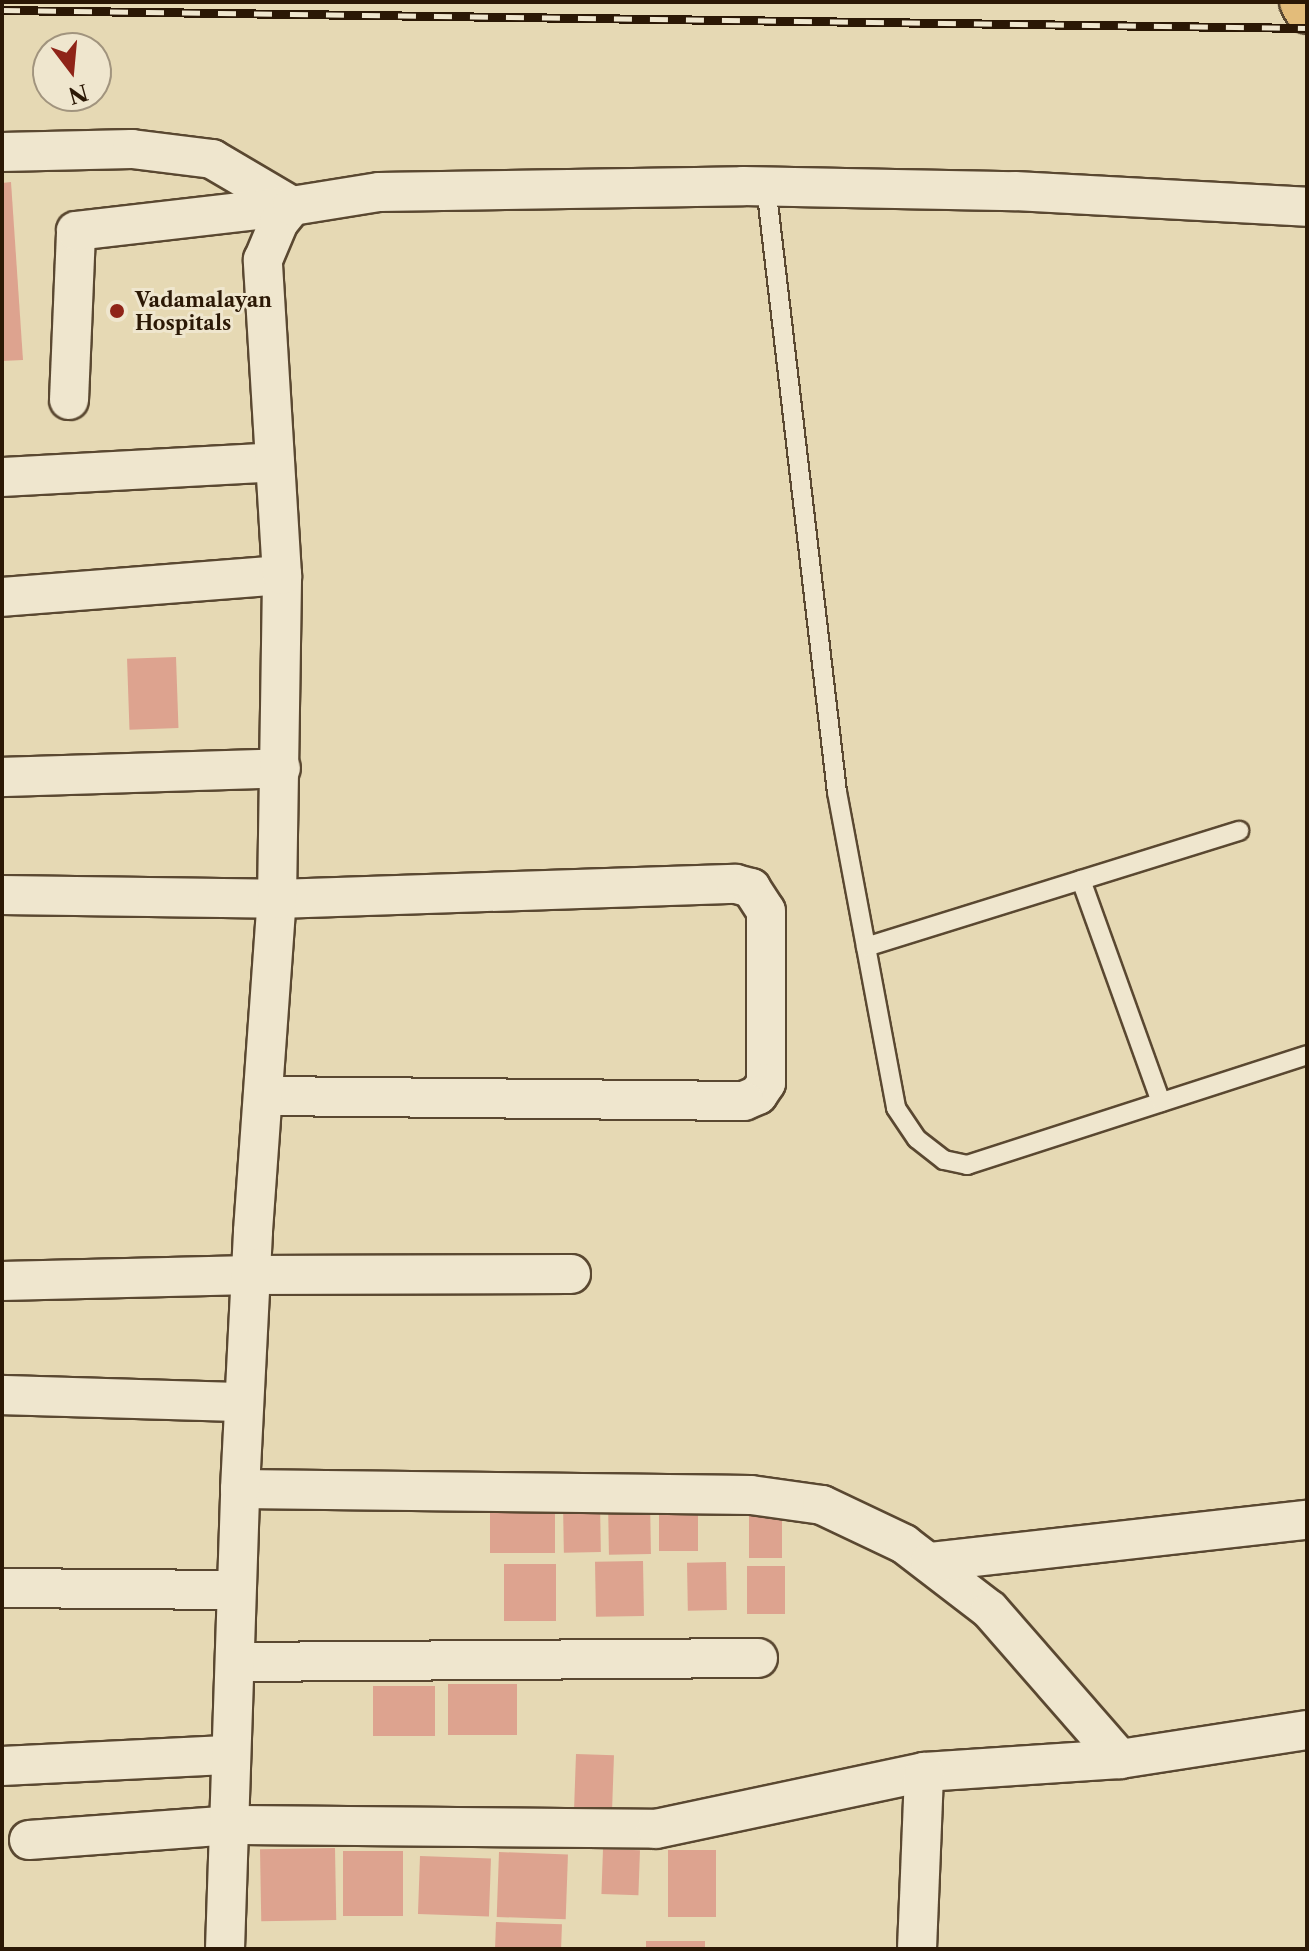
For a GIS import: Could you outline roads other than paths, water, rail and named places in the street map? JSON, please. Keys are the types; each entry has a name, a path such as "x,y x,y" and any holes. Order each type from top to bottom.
{"main road":[{"path":"1302,2 1307,11"}],"street":[{"path":"2,152 132,149 212,159 292,206"},
{"path":"69,400 76,231 292,206 379,192 766,186 1015,191 1307,207"},
{"path":"225,1949 236,1662 235,1590 251,1275 277,899 281,768 282,575 263,260 279,222 292,206"},
{"path":"2,477 275,462"},
{"path":"2,597 282,575"},
{"path":"2,777 281,768"},
{"path":"2,895 277,899 736,884 751,888 766,911 766,1083 758,1095 744,1101 264,1096"},
{"path":"2,1281 251,1275 571,1274"},
{"path":"2,1395 244,1402"},
{"path":"240,1489 751,1495 822,1505 904,1544 990,1610 1120,1759"},
{"path":"930,1562 1307,1520"},
{"path":"2,1588 235,1590"},
{"path":"236,1662 758,1658"},
{"path":"29,1840 231,1825 656,1829 924,1772 1120,1759 1307,1730"},
{"path":"2,1766 231,1755"},
{"path":"917,1949 924,1772"}],"lane":[{"path":"766,186 837,792 896,1108 917,1139 944,1160 967,1165 1307,1055"},
{"path":"866,947 1239,831"},
{"path":"1081,880 1161,1102"}],"railway":[{"path":"2,10 1307,28"}],"place":[{"name":"Vadamalayan Hospitals","path":"117,311"}]}
